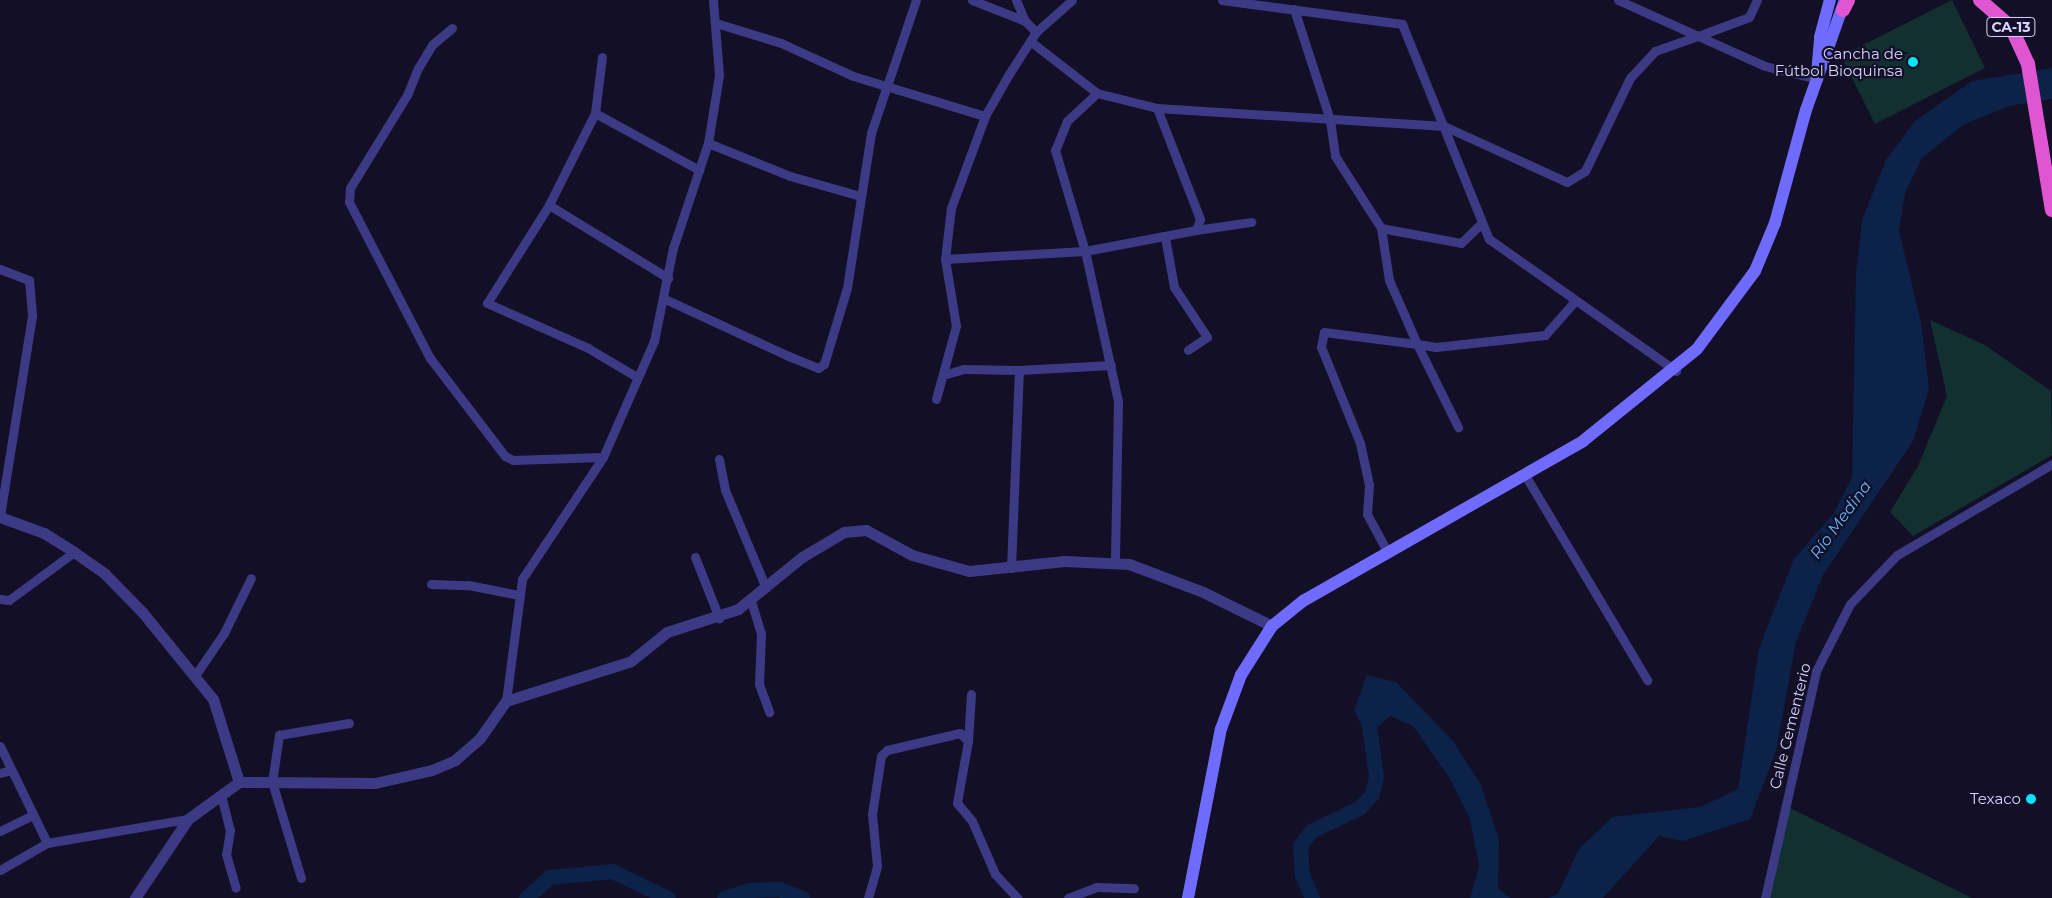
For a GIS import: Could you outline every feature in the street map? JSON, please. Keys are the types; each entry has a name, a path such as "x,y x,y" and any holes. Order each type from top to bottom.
{"highway":[{"name":"CA-13","path":"1980,0 2011,27 2028,64 2052,210"},
{"name":"CA-13","path":"2038,122 2052,162"}],"main road":[{"path":"1818,79 1817,53 1830,0"},
{"path":"1188,898 1220,729 1241,675 1272,626 1303,601 1583,441 1676,371 1713,331 1755,271 1775,222 1818,79 1845,3"}],"street":[{"path":"135,898 188,819 239,782 375,783 432,770 455,760 480,738 506,701 519,596 530,563 603,457 654,341 665,299 673,248 708,143 719,75 716,23 712,0"},
{"path":"665,299 818,368 829,357 846,288 871,133 916,0"},
{"path":"972,0 1024,21 1036,32"},
{"path":"1016,0 1024,21"},
{"path":"936,399 956,326 945,260 950,208 985,116 1036,32 1072,0"},
{"path":"1222,0 1402,24 1482,223 1500,251 1676,371"},
{"path":"1618,0 1765,66 1818,79"},
{"path":"1030,41 1097,93 1157,108 1444,126 1567,182 1577,180 1642,62 1655,51 1749,17 1757,0"},
{"path":"1294,9 1330,120 1335,156 1381,228 1389,280 1417,344 1458,427"},
{"path":"716,23 781,43 886,86 985,116"},
{"path":"452,28 432,45 418,68 407,95 350,188 349,202 430,358 505,456 513,460 603,457"},
{"path":"602,57 595,113 549,206 487,303 588,348 637,377"},
{"path":"1097,93 1067,121 1055,150 1085,251 1118,401 1115,562"},
{"path":"1157,108 1200,219 1196,230"},
{"path":"595,113 699,170"},
{"path":"708,143 790,176 860,196"},
{"path":"549,206 668,278"},
{"path":"945,260 1085,251 1250,222"},
{"path":"1381,228 1461,243 1471,238 1482,223"},
{"path":"1165,237 1174,287 1207,337 1188,350"},
{"path":"0,269 29,280 32,316 0,517 44,533 74,552 105,574 143,613 213,700 239,782"},
{"path":"1388,553 1367,514 1369,485 1360,443 1320,339 1330,332 1436,348 1545,335 1575,301"},
{"path":"943,375 964,369 1019,370 1111,365"},
{"path":"1011,568 1019,370"},
{"path":"719,459 725,490 766,588"},
{"name":"Calle Cementerio","path":"1765,898 1816,671 1850,604 1866,582 1897,555 2052,464"},
{"path":"1525,475 1647,680"},
{"path":"506,701 631,661 667,632 719,618 751,601 802,557 844,532 866,530 912,555 969,571 1064,561 1115,562 1203,592 1272,626"},
{"path":"0,599 9,600 74,552"},
{"path":"695,557 719,618"},
{"path":"194,677 224,633 251,578"},
{"path":"431,584 468,585 519,596"},
{"path":"751,601 764,650 759,684 769,712"},
{"path":"971,694 968,741 957,803 972,821 995,874 1017,898"},
{"path":"301,878 272,782 279,735 349,723"},
{"path":"868,898 877,866 872,814 882,756 887,750 960,733 968,741"},
{"path":"0,746 31,816 47,844"},
{"path":"0,773 11,770"},
{"path":"221,795 230,830 226,854 236,888"},
{"path":"0,831 31,816"},
{"path":"0,870 47,844 188,819"},
{"path":"1068,898 1096,887 1134,888"}],"green space":[{"name":"Cancha de Fútbol Bioquinsa","path":"1952,0 1985,68 1875,124 1841,56"},
{"path":"1930,320 1985,345 2051,391 2052,455 1913,536 1890,512 1918,466 1947,396"},
{"path":"1788,807 1972,898 1769,898"}],"water":[{"path":"2052,68 2052,99 2009,106 1963,125 1922,158 1905,193 1899,231 1921,322 1929,389 1913,441 1823,575 1796,642 1776,751 1750,819 1683,841 1659,836 1603,898 1547,898 1558,894 1579,849 1612,817 1700,807 1738,789 1759,648 1794,559 1834,513 1852,477 1856,272 1862,220 1886,160 1915,121 1972,81"},
{"path":"1367,675 1396,682 1453,741 1481,785 1499,839 1498,888 1510,898 1470,898 1479,867 1470,819 1449,777 1413,726 1390,716 1367,736 1354,710"}],"waterway":[{"name":"Río Medina","path":"1312,898 1302,875 1300,846 1311,831 1359,808 1372,794 1376,776 1368,718"},
{"name":"Río Medina","path":"526,898 549,877 612,871 668,898"},
{"name":"Río Medina","path":"724,898 748,890 779,889 802,898"}],"place":[{"name":"Cancha de Fútbol Bioquinsa","path":"1913,62"},
{"name":"Texaco","path":"2031,799"}]}
